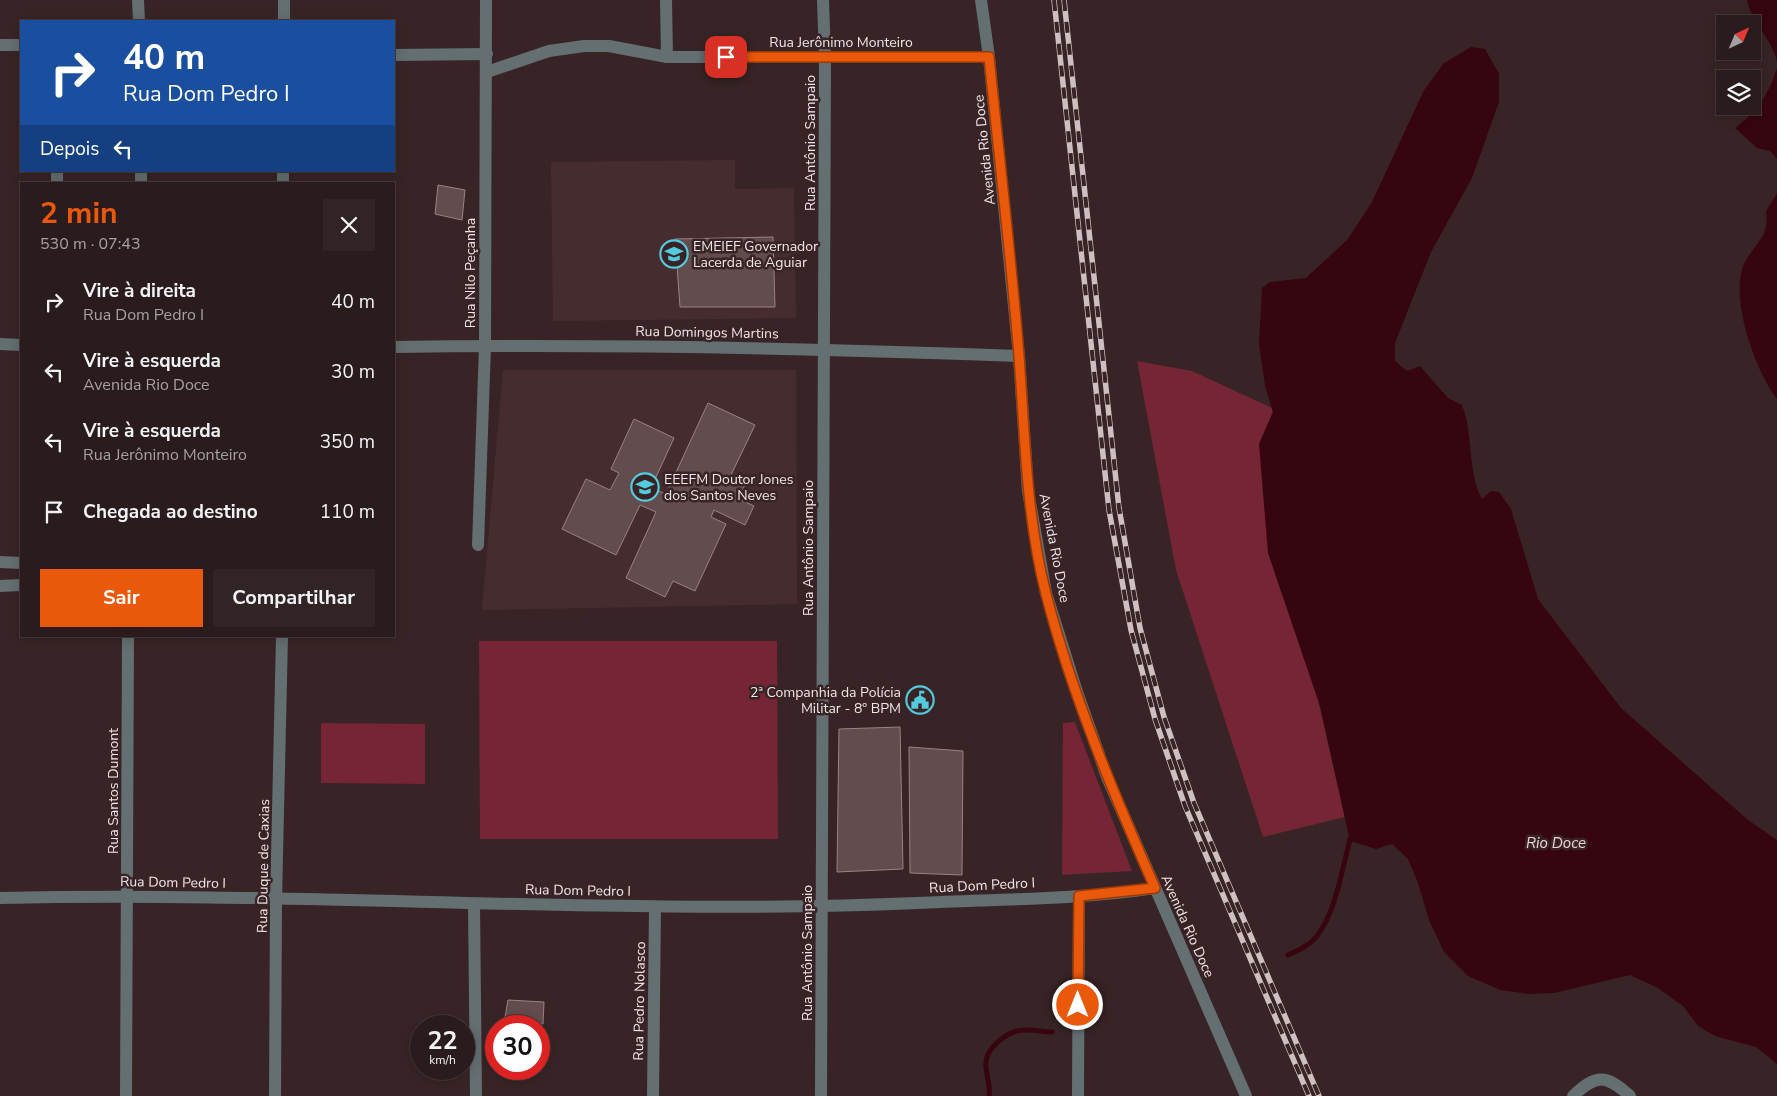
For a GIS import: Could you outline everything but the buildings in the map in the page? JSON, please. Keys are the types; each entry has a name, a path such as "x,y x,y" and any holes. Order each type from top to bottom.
{"street":[{"path":"138,0 139,20"},
{"path":"284,0 284,20"},
{"name":"Rua Nilo Peçanha","path":"478,545 485,346 484,196 488,54 486,0"},
{"path":"666,0 667,57"},
{"name":"Rua Antônio Sampaio","path":"821,1096 825,58 823,0"},
{"name":"Avenida Rio Doce","path":"980,0 989,57 1019,356 1028,491 1046,593 1077,692 1107,777 1246,1096"},
{"path":"0,45 20,45"},
{"name":"Rua Jerônimo Monteiro","path":"487,72 549,51 584,46 609,46 667,57 989,57"},
{"path":"395,55 488,54"},
{"path":"0,344 20,345"},
{"name":"Rua Domingos Martins","path":"395,348 485,346 824,348 1019,356"},
{"path":"0,562 20,563"},
{"path":"0,586 20,585"},
{"name":"Rua Santos Dumont","path":"126,1096 128,637"},
{"name":"Rua Duque de Caxias","path":"275,1096 276,900 282,637"},
{"name":"Rua Dom Pedro I","path":"0,898 128,895 474,904 822,907 1079,896 1155,888"},
{"path":"1078,1096 1079,896"},
{"path":"474,904 476,1096"},
{"name":"Rua Pedro Nolasco","path":"653,1096 655,906"},
{"path":"1573,1096 1592,1080 1600,1079 1618,1085 1630,1096"}],"shaded area":[{"name":"EMEIEF Governador Lacerda de Aguiar","path":"735,160 735,189 794,188 796,318 553,321 551,162"},
{"path":"1137,361 1192,371 1272,408 1273,412 1259,444 1345,817 1263,837 1176,570"},
{"name":"EEEFM Doutor Jones dos Santos Neves","path":"503,370 796,370 797,604 482,610"},
{"path":"479,641 777,641 778,839 480,839"},
{"path":"1075,722 1132,871 1062,875 1063,723"},
{"path":"321,723 425,724 425,784 321,783"}],"water":[{"path":"1747,0 1777,0 1777,61 1761,30 1761,15 1752,15"},
{"name":"Rio Doce","path":"1471,47 1485,49 1499,74 1499,102 1472,178 1431,252 1395,343 1395,361 1407,371 1420,366 1448,398 1462,405 1466,416 1474,476 1482,499 1491,491 1499,492 1511,509 1538,599 1621,708 1748,820 1777,840 1777,1064 1756,1047 1715,1036 1698,1026 1683,1006 1658,988 1630,975 1554,993 1529,994 1500,990 1468,976 1444,952 1429,920 1418,883 1408,859 1392,844 1376,849 1350,841 1320,706 1268,553 1259,444 1273,412 1265,386 1259,344 1262,288 1270,282 1306,278 1347,240 1372,202 1424,90 1444,63"},
{"path":"1777,68 1777,159 1770,151 1757,148 1735,128 1750,115 1761,115 1761,102 1770,87"},
{"path":"1777,193 1777,399 1760,370 1746,332 1740,293 1741,276 1745,262 1764,233 1767,220 1766,211"}],"waterway":[{"path":"1288,955 1311,942 1324,925 1335,900 1352,833"},
{"path":"989,1096 986,1062 987,1057 997,1042 1007,1035 1021,1030 1052,1032"}],"railway":[{"path":"1054,0 1109,510 1131,630 1155,719 1185,806 1309,1096"},
{"path":"1064,0 1119,508 1140,628 1164,717 1194,803 1319,1096"}],"place":[{"name":"EMEIEF Governador Lacerda de Aguiar","path":"674,254"},
{"name":"EEEFM Doutor Jones dos Santos Neves","path":"645,487"},
{"name":"2ª Companhia da Polícia Militar - 8º BPM","path":"920,700"}],"route":[{"path":"726,57 989,57 1019,356 1028,491 1046,593 1077,692 1107,777 1155,888 1079,896 1078,1005"}]}
